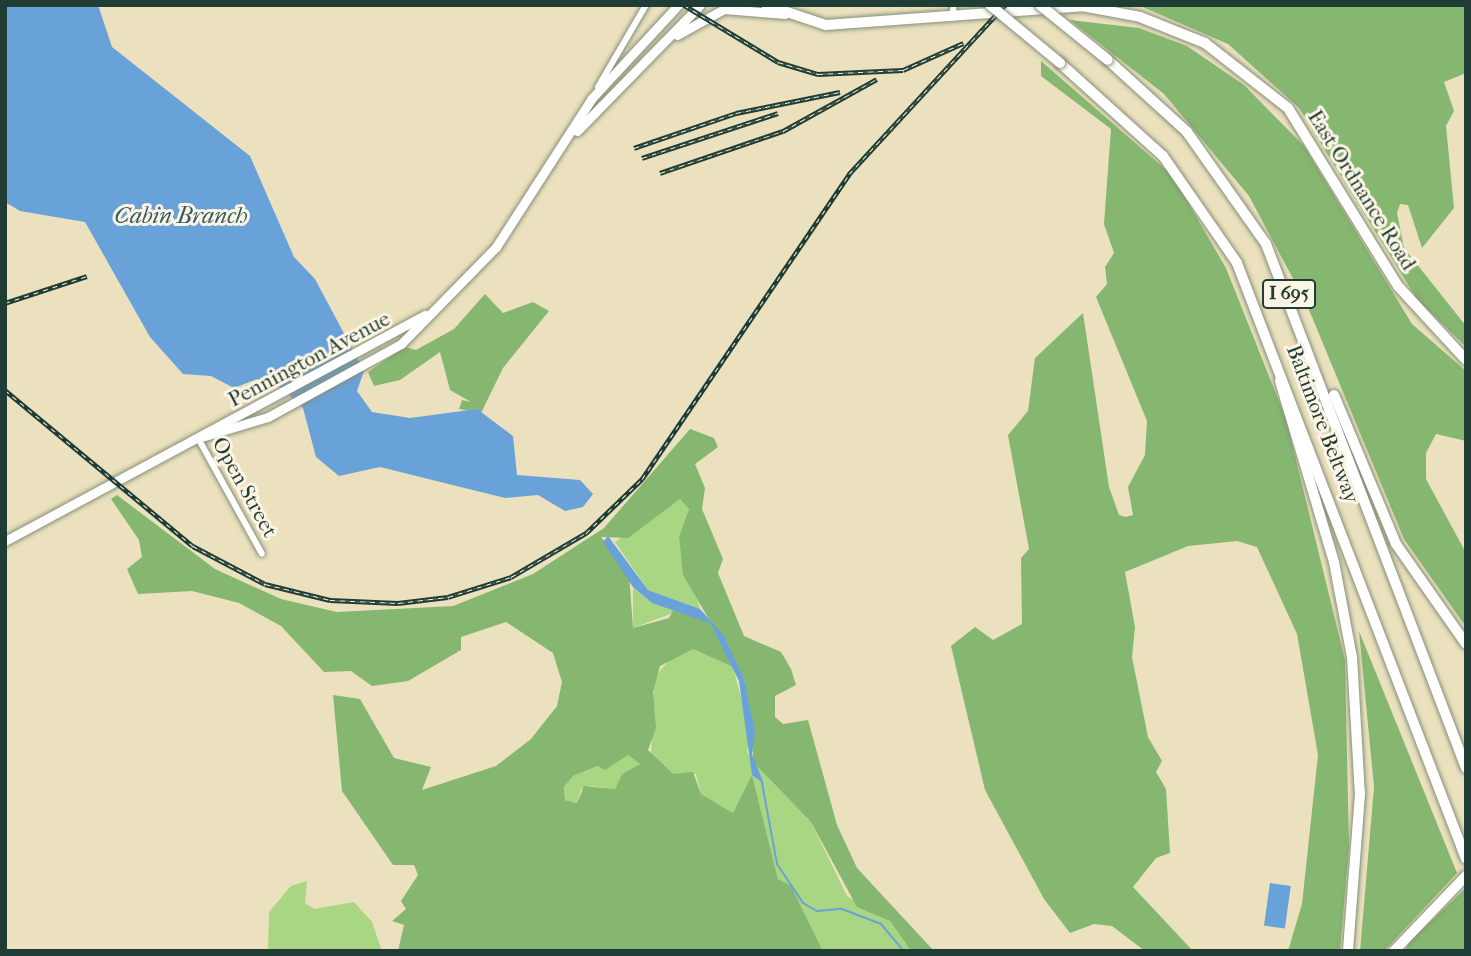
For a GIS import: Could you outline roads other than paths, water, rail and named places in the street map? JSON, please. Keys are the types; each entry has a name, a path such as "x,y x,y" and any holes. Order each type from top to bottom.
{"highway":[{"name":"Baltimore Beltway","path":"990,5 1060,63 1163,156 1237,263 1464,854"},
{"name":"Baltimore Beltway","path":"1040,5 1108,60 1186,132 1266,244 1466,768"},
{"path":"1266,244 1396,544 1466,644"},
{"path":"1237,263 1301,448 1334,562 1352,657 1360,794 1348,951"},
{"path":"1394,951 1466,876"}],"main road":[{"name":"Pennington Avenue","path":"198,438 288,407 369,365 435,309 496,247 573,134 592,98 678,5"},
{"name":"Pennington Avenue","path":"573,134 699,5"},
{"name":"East Ordnance Road","path":"767,6 826,25 953,10 1037,5 1110,10 1173,28 1232,60 1311,139 1398,286 1466,360"},
{"path":"661,46 724,9 785,14"},
{"name":"Pennington Avenue","path":"5,541 281,396 435,309"}],"street":[{"path":"592,98 646,5"},
{"name":"Open Street","path":"198,438 262,554"}],"water":[{"name":"Cabin Branch","path":"5,5 98,5 112,47 250,156 294,257 315,279 364,371 357,391 372,412 410,418 477,409 513,436 517,475 580,480 593,494 583,507 565,511 538,495 505,498 380,467 339,476 316,457 303,408 280,387 257,379 234,388 211,376 183,374 150,337 85,222 20,211 5,202"},
{"path":"608,536 648,590 700,609 724,636 744,679 755,731 752,754 764,784 752,775 739,681 710,623 652,603 633,587 603,542"},
{"path":"1270,883 1291,886 1285,929 1264,926"}],"waterway":[{"name":"Cabin Branch","path":"762,783 777,864 803,903 817,911 842,909 881,924 904,951"}],"railway":[{"path":"684,5 778,62 818,74 903,70 963,43"},
{"path":"5,390 193,546 265,584 330,600 398,603 448,597 511,577 586,533 642,479 849,174 1005,5"},
{"path":"660,173 783,131 877,79"},
{"path":"634,148 736,113 840,92"},
{"path":"642,158 778,113"},
{"path":"5,303 87,276"}]}
